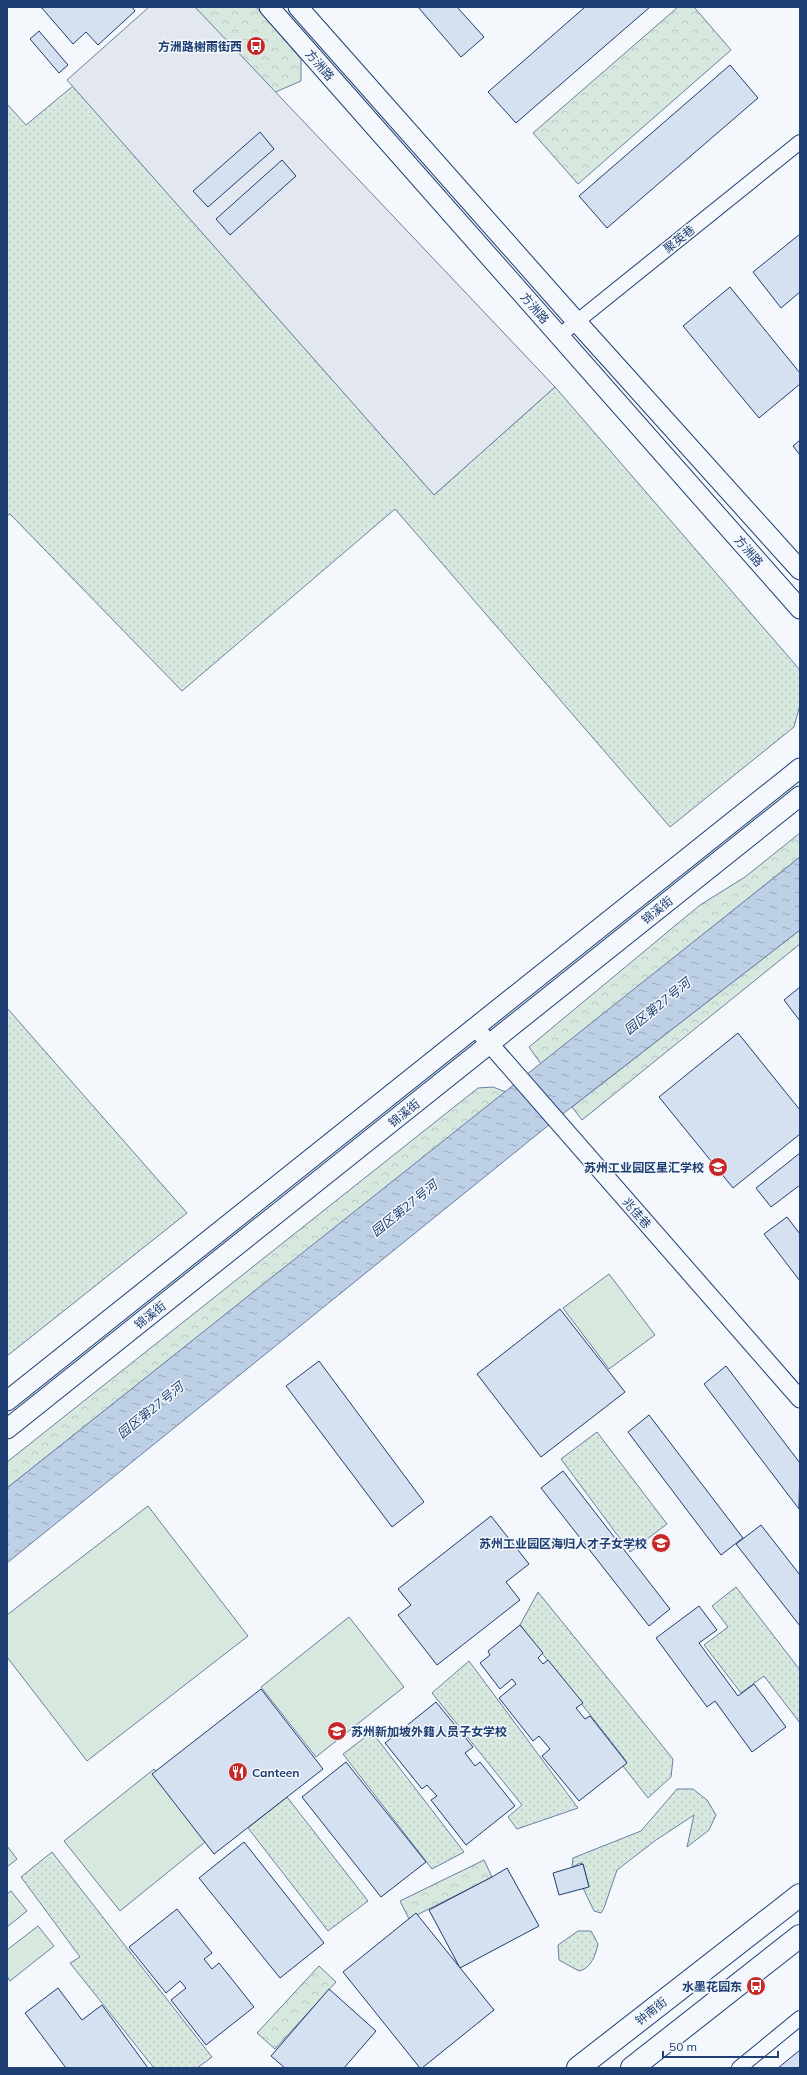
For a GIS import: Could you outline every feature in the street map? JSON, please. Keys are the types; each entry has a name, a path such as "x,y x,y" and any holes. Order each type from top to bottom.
{"main road":[{"name":"方洲路","path":"269,7 800,609"},
{"name":"方洲路","path":"298,7 576,321 800,570"},
{"name":"锦溪街","path":"7,1401 800,768"},
{"name":"锦溪街","path":"7,1429 800,796"},
{"name":"钟南街","path":"578,2068 800,1895"},
{"path":"632,2068 800,1936"}],"street":[{"name":"聚英巷","path":"559,336 800,142"},
{"name":"兆佳巷","path":"475,1027 800,1399"},
{"path":"739,2068 800,2018"}],"green space":[{"path":"194,7 256,7 301,59 301,81 271,94"},
{"path":"678,7 694,7 731,50 578,184 533,133"},
{"path":"73,86 434,495 555,387 800,670 800,705 794,727 670,827 395,509 182,691 10,514 7,516 7,104 26,125"},
{"path":"800,833 800,857 541,1064 529,1047 700,905 745,877"},
{"path":"800,930 800,944 582,1120 572,1107"},
{"path":"7,1008 187,1213 7,1356"},
{"path":"493,1087 506,1092 7,1488 7,1462 478,1088"},
{"path":"609,1274 655,1335 609,1369 563,1308"},
{"path":"597,1432 667,1524 630,1552 561,1459"},
{"path":"148,1506 248,1636 87,1761 7,1657 7,1615"},
{"path":"736,1587 800,1670 800,1723 764,1676 741,1693 704,1645 728,1627 712,1606"},
{"path":"538,1592 673,1759 671,1777 648,1798 623,1766 627,1762 520,1625"},
{"path":"349,1617 404,1687 316,1757 261,1687"},
{"path":"469,1661 578,1808 517,1829 508,1817 522,1805 432,1693"},
{"path":"372,1732 464,1852 432,1869 343,1754"},
{"path":"154,1769 210,1838 120,1911 64,1841"},
{"path":"677,1789 693,1789 707,1800 716,1815 709,1830 687,1847 694,1815 656,1840 617,1870 604,1908 601,1913 594,1911 583,1888 589,1886 583,1864 580,1863 572,1867 573,1858 641,1831"},
{"path":"287,1797 368,1901 328,1931 248,1828"},
{"path":"7,1846 17,1859 7,1867"},
{"path":"52,1852 212,2057 197,2068 154,2068 70,1963 80,1957 21,1877"},
{"path":"484,1860 492,1877 409,1919 400,1901"},
{"path":"11,1891 27,1911 7,1927 7,1894"},
{"path":"38,1926 54,1946 10,1981 7,1976 7,1950"},
{"path":"578,1931 591,1931 598,1944 590,1964 583,1970 579,1971 559,1960 558,1945"},
{"path":"319,1966 336,1982 275,2049 257,2033"}],"shaded area":[{"path":"149,7 195,7 555,387 434,495 67,80"}],"water":[{"name":"园区第27号河","path":"800,857 800,930 555,1120 7,1563 7,1488"}],"building":[{"path":"41,7 132,7 135,11 98,45 86,32 73,44"},
{"path":"418,7 457,7 484,37 461,57"},
{"path":"585,7 650,7 516,123 488,92"},
{"path":"39,31 68,65 59,73 30,39"},
{"path":"730,65 758,98 607,228 579,196"},
{"path":"260,132 274,149 208,207 193,191"},
{"path":"282,160 296,176 230,235 216,219"},
{"path":"800,234 800,292 781,308 753,272"},
{"path":"730,287 800,373 800,384 759,418 683,326"},
{"path":"800,440 800,455 793,446"},
{"path":"800,987 800,1021 784,1000"},
{"path":"738,1033 800,1110 800,1134 733,1188 659,1097"},
{"path":"800,1153 800,1185 771,1207 756,1188"},
{"path":"787,1217 800,1234 800,1281 764,1234"},
{"path":"560,1309 625,1392 541,1457 477,1374"},
{"path":"319,1361 424,1502 392,1527 286,1386"},
{"path":"726,1366 800,1463 799,1509 704,1384"},
{"path":"649,1415 743,1538 721,1555 628,1432"},
{"path":"563,1471 670,1609 649,1626 541,1488"},
{"path":"491,1516 529,1564 506,1582 520,1600 437,1665 398,1615 411,1605 398,1589"},
{"path":"761,1525 800,1575 800,1626 736,1544"},
{"path":"699,1606 717,1630 699,1643 738,1696 754,1684 786,1727 752,1752 715,1701 707,1707 656,1638"},
{"path":"520,1625 543,1653 538,1658 543,1664 548,1660 583,1703 576,1708 585,1719 590,1716 627,1763 579,1801 542,1756 550,1749 539,1736 533,1741 499,1698 516,1684 512,1679 500,1689 480,1663 490,1655 488,1651"},
{"name":"Canteen","path":"261,1689 323,1769 214,1854 152,1774"},
{"path":"436,1702 473,1747 465,1753 475,1766 480,1762 515,1806 466,1845 431,1800 437,1796 427,1785 422,1789 385,1743"},
{"path":"346,1762 426,1862 381,1897 302,1797"},
{"path":"244,1842 324,1943 280,1978 199,1878"},
{"path":"583,1864 589,1887 559,1895 553,1873"},
{"path":"507,1868 539,1926 460,1968 429,1910"},
{"path":"177,1909 212,1953 204,1959 212,1969 219,1963 254,2007 206,2045 171,2000 186,1988 180,1981 166,1993 129,1947"},
{"path":"416,1913 494,2010 422,2068 420,2068 343,1972"},
{"path":"58,1988 82,2020 102,2005 148,2068 66,2068 25,2013"},
{"path":"329,1989 376,2031 344,2068 285,2068 271,2056"},
{"path":"800,2050 800,2068 778,2068"}],"place":[{"name":"方洲路榭雨街西","path":"256,46"},
{"name":"苏州工业园区星汇学校","path":"718,1167"},
{"name":"苏州工业园区海归人才子女学校","path":"661,1543"},
{"name":"苏州新加坡外籍人员子女学校","path":"337,1731"},
{"name":"Canteen","path":"238,1772"},
{"name":"水墨花园东","path":"756,1986"}]}
